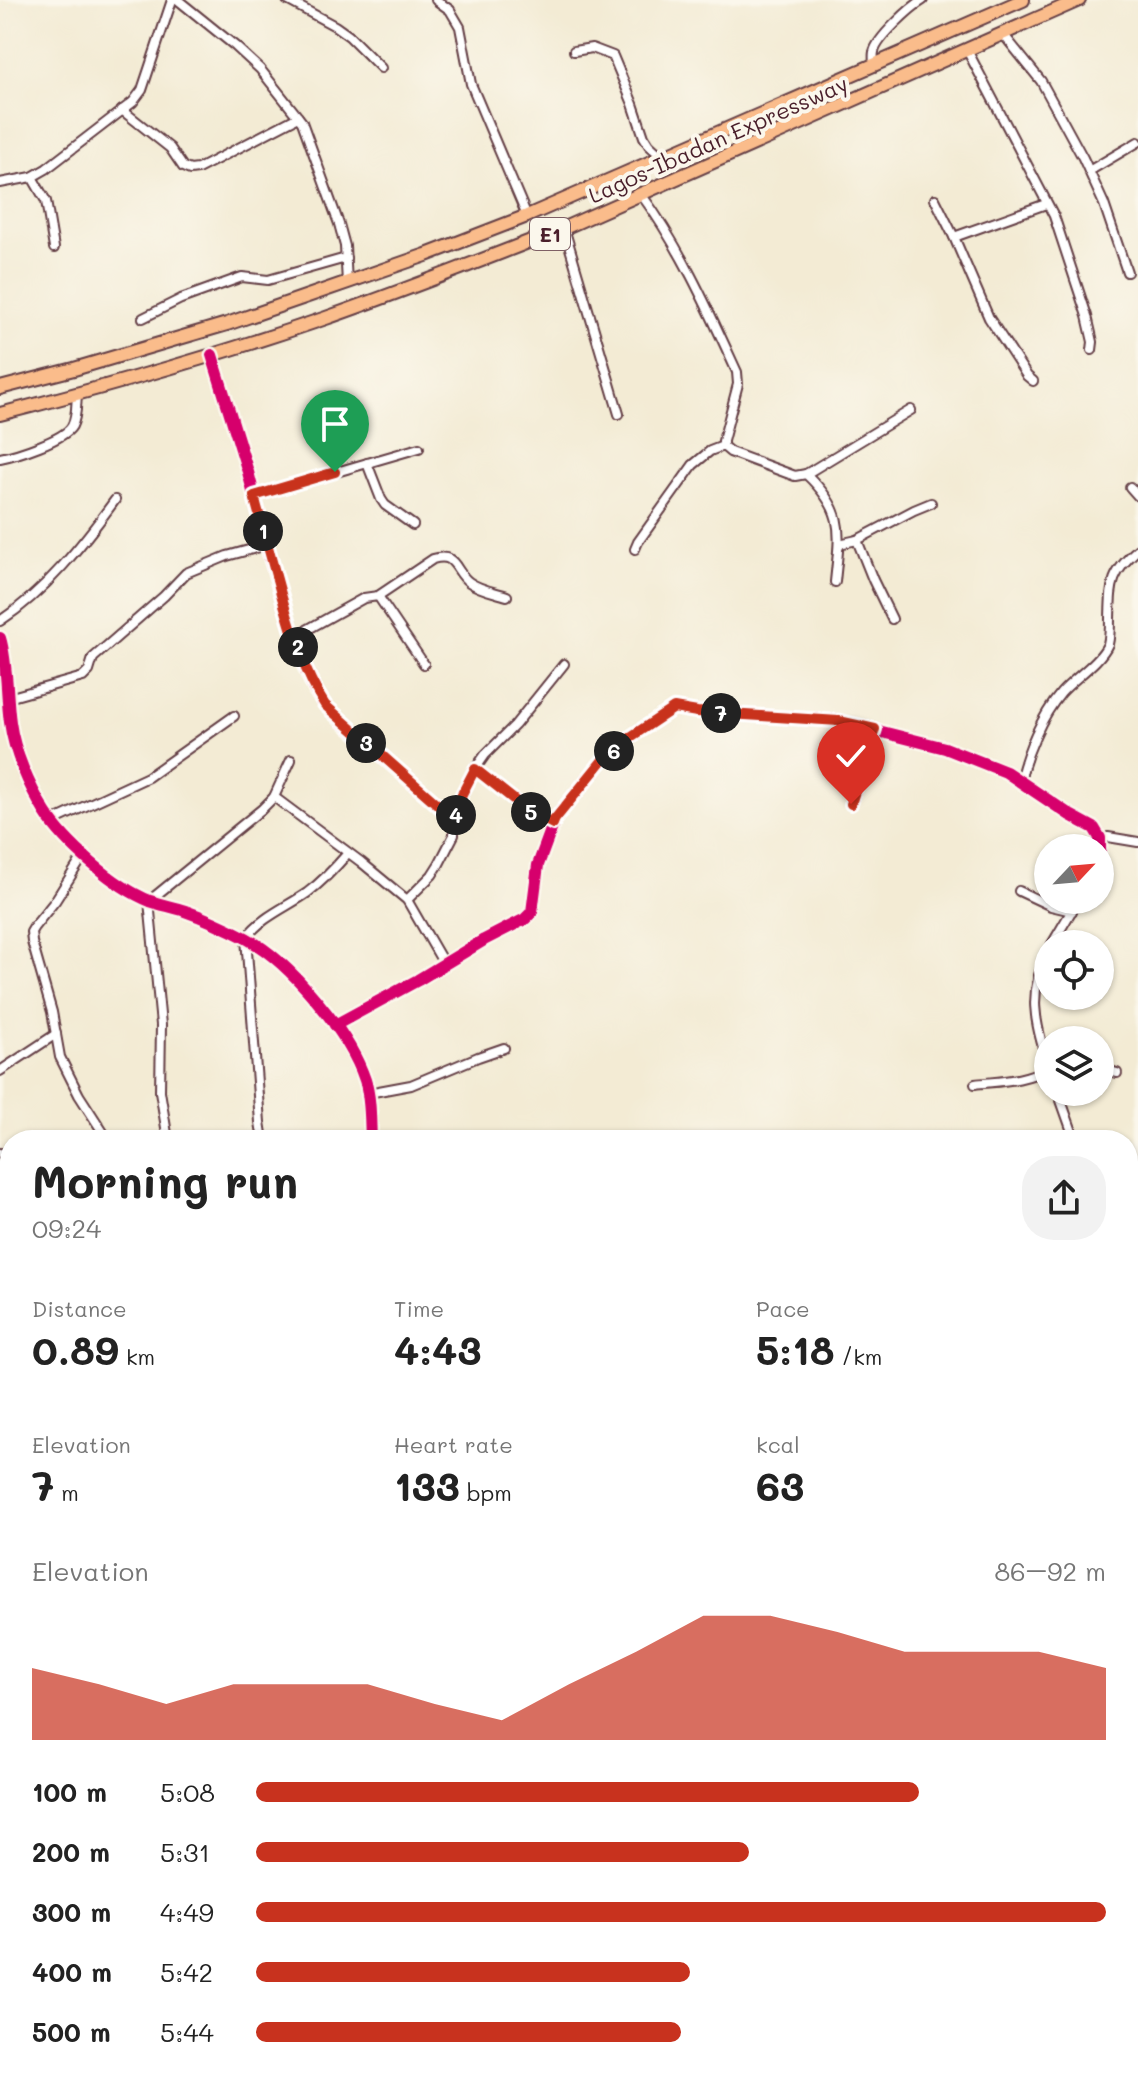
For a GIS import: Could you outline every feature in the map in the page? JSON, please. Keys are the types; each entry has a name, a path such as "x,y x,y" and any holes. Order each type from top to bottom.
{"highway":[{"name":"Lagos-Ibadan Expressway","path":"0,388 159,344 426,255 527,216 1023,0"},
{"name":"Lagos-Ibadan Expressway","path":"0,414 212,355 401,291 564,228 1079,0"}],"street":[{"path":"0,183 32,177 133,102 142,90 175,0 260,69 298,117 312,146 339,224 345,246 347,283"},
{"path":"287,0 342,31 381,68"},
{"path":"436,0 450,10 460,27 471,84 527,216"},
{"path":"874,65 874,52 879,41 911,2 923,0"},
{"path":"1003,34 1041,81 1089,171 1104,204 1127,272"},
{"path":"574,51 592,48 613,56 644,137 661,156"},
{"path":"967,50 1057,225 1087,316 1092,350"},
{"path":"122,110 170,148 183,167 190,170 198,169 298,117"},
{"path":"1089,171 1138,142"},
{"path":"32,177 46,201 54,248"},
{"path":"641,194 663,223 737,372 738,384 723,446"},
{"path":"935,199 989,318 1033,381"},
{"path":"954,237 1046,204"},
{"path":"564,228 619,414"},
{"path":"143,318 181,299 242,277 268,280 346,258"},
{"path":"212,355 294,637 310,679 325,705 454,819"},
{"path":"0,458 20,454 67,433 73,425 77,394"},
{"path":"723,446 730,452 795,476 806,474 911,410"},
{"path":"635,549 693,465 710,451 723,446"},
{"path":"254,496 419,448"},
{"path":"367,463 385,505 413,525"},
{"path":"806,474 831,502 838,526 835,582"},
{"path":"1130,487 1138,496"},
{"path":"0,621 81,545 115,500"},
{"path":"839,544 857,540 931,503"},
{"path":"857,540 892,619"},
{"path":"8,698 83,677 89,671 93,658 186,573 227,556 267,545"},
{"path":"1020,781 1025,758 1050,708 1105,650 1109,640 1111,584 1120,567 1138,549"},
{"path":"294,637 364,598 378,596 433,559 442,557 449,558 458,566 464,578 471,583 507,596"},
{"path":"378,596 424,664"},
{"path":"0,638 11,730 19,756 46,813 84,855 114,881 149,901 189,912 246,938 270,954 302,985 335,1025 359,1064 368,1093 370,1130"},
{"path":"407,900 439,864 454,835 454,819 475,769 564,664"},
{"path":"335,1025 525,919 532,912 538,865 555,819 603,760 674,708 839,721 945,748 1006,772 1094,828 1098,834"},
{"path":"53,821 148,777 234,716"},
{"path":"851,804 875,729"},
{"path":"149,901 274,797 291,760"},
{"path":"475,769 527,810 553,824"},
{"path":"274,797 407,900 444,964"},
{"path":"1114,838 1138,842"},
{"path":"261,1130 246,938 258,925 311,890 348,853"},
{"path":"84,855 72,877 31,932 60,1057 69,1078 102,1130"},
{"path":"1019,891 1034,898"},
{"path":"149,901 161,1025 160,1091 166,1130"},
{"path":"0,1071 56,1034"},
{"path":"368,1093 411,1085 504,1048"},
{"path":"975,1084 1034,1076"},
{"path":"1063,1106 1071,1130"}],"cycle path":[{"path":"212,355 300,657 315,690 343,722 454,819"},
{"path":"0,638 15,745 33,791 54,824 78,851 122,886 150,901 193,914 246,938 299,981 332,1020 357,1061 368,1095 371,1130"},
{"path":"335,1025 525,919 532,912 538,865 555,819 603,760 674,708 839,721 945,748 1006,772 1094,828 1098,834"}],"route":[{"path":"335,472 254,496 300,657 325,705 454,819 475,769 527,810 553,824 603,760 674,708 839,721 875,729 851,804"}]}
